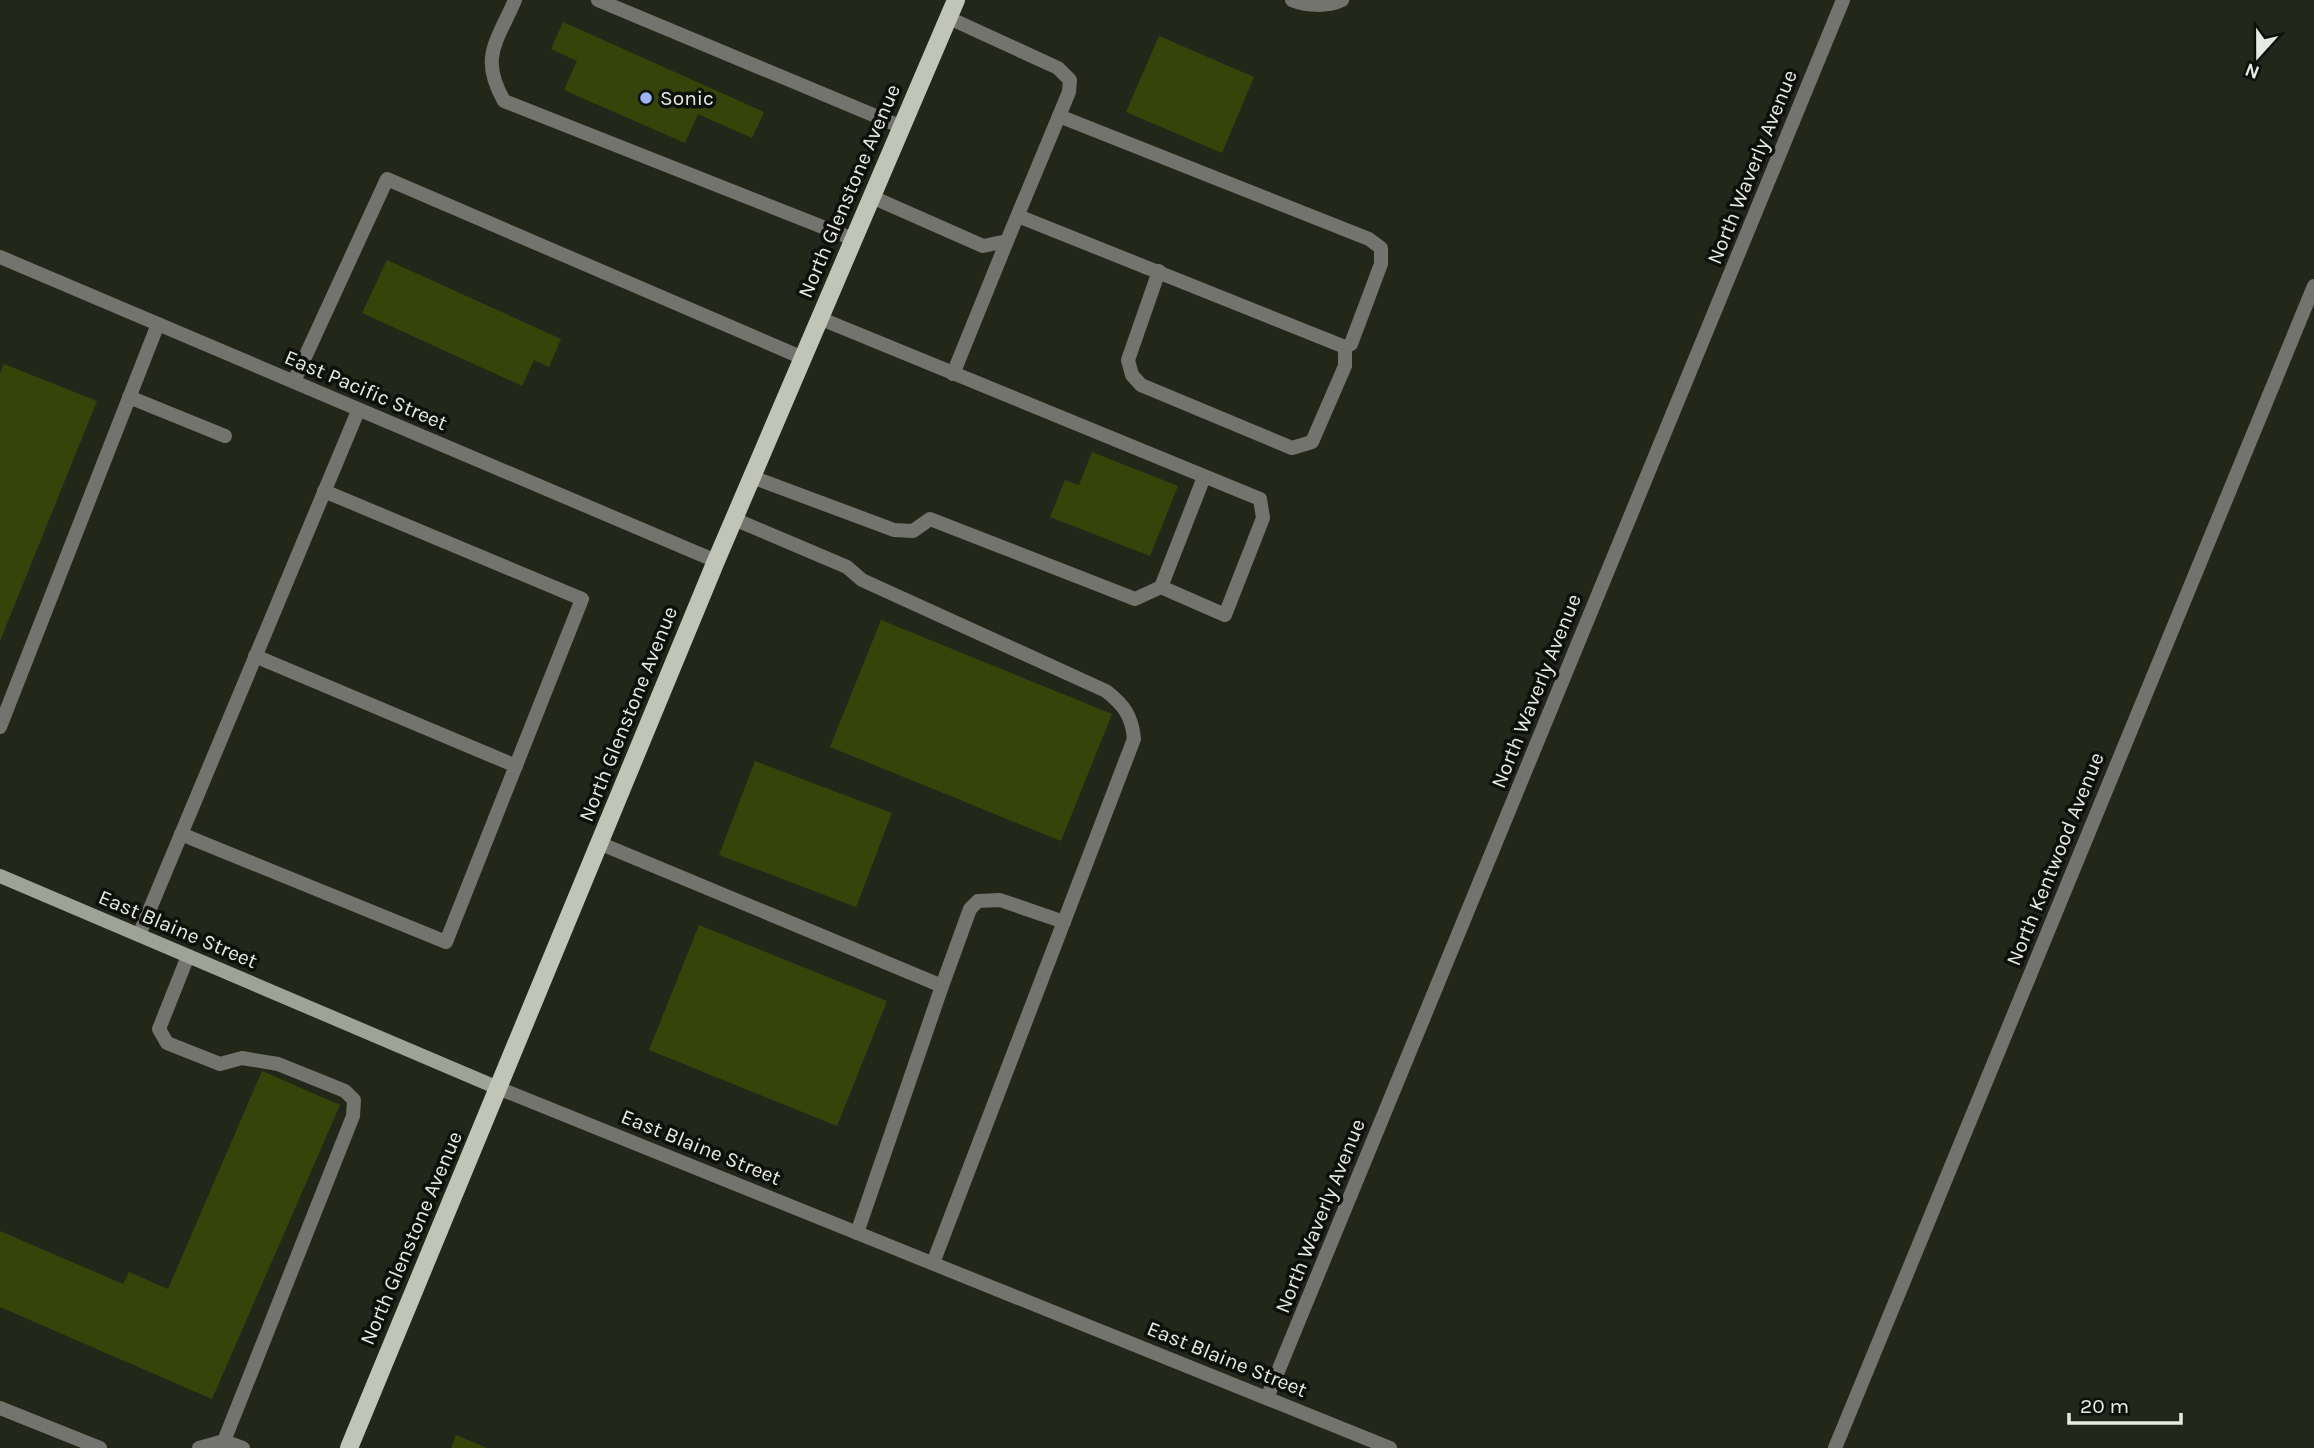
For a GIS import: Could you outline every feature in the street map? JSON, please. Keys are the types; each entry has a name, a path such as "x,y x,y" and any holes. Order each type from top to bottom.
{"main road":[{"name":"North Glenstone Avenue","path":"349,1448 716,561 956,0"}],"street":[{"path":"514,0 491,57 491,78 504,101 853,239"},
{"path":"598,0 902,127"},
{"path":"1292,0 1301,4 1333,4 1342,0"},
{"name":"North Waverly Avenue","path":"1268,1398 1843,0"},
{"path":"949,18 1058,68 1070,80 1059,116 953,374"},
{"path":"1018,216 1345,347 1351,344 1381,264 1381,248 1369,239 1059,116"},
{"path":"294,382 387,179 803,358"},
{"path":"872,197 983,246 1007,241"},
{"name":"East Pacific Street","path":"0,257 716,561"},
{"path":"1159,271 1128,360 1132,375 1141,385 1292,448 1312,442 1345,366 1345,347"},
{"name":"North Kentwood Avenue","path":"1835,1448 2314,286"},
{"path":"819,318 1260,499 1263,518 1224,615 1161,587"},
{"path":"0,727 158,324"},
{"path":"129,397 225,436"},
{"path":"139,935 358,411"},
{"path":"752,477 894,530 914,531 930,519 1135,599 1161,587 1204,477"},
{"path":"181,834 446,943 582,599 324,491"},
{"path":"734,519 847,567 862,580 1106,691 1120,702 1132,718 1134,739 933,1263"},
{"path":"256,656 516,766"},
{"path":"599,843 942,986"},
{"name":"East Blaine Street","path":"0,876 498,1088 1390,1448"},
{"path":"857,1233 970,909 978,901 1000,900 1064,922"},
{"path":"188,956 159,1029 167,1044 220,1064 242,1058 278,1063 345,1091 354,1100 353,1116 224,1441"},
{"path":"0,1408 100,1448"},
{"path":"199,1448 224,1441 243,1448"}],"building":[{"path":"563,22 764,112 752,138 698,114 685,143 564,90 577,61 551,49"},
{"path":"1159,36 1254,77 1222,153 1126,112"},
{"path":"387,260 561,339 549,367 534,360 522,386 362,313"},
{"path":"4,364 97,401 0,641 0,373"},
{"path":"1092,452 1178,486 1150,556 1050,517 1065,480 1079,485"},
{"path":"881,620 1112,714 1061,841 830,747"},
{"path":"755,761 892,813 856,907 719,855"},
{"path":"699,925 887,1001 837,1126 649,1050"},
{"path":"262,1071 340,1105 212,1399 0,1307 0,1231 123,1284 129,1272 168,1289"},
{"path":"456,1435 487,1448 451,1448"}],"place":[{"name":"Sonic","path":"646,98"}]}
